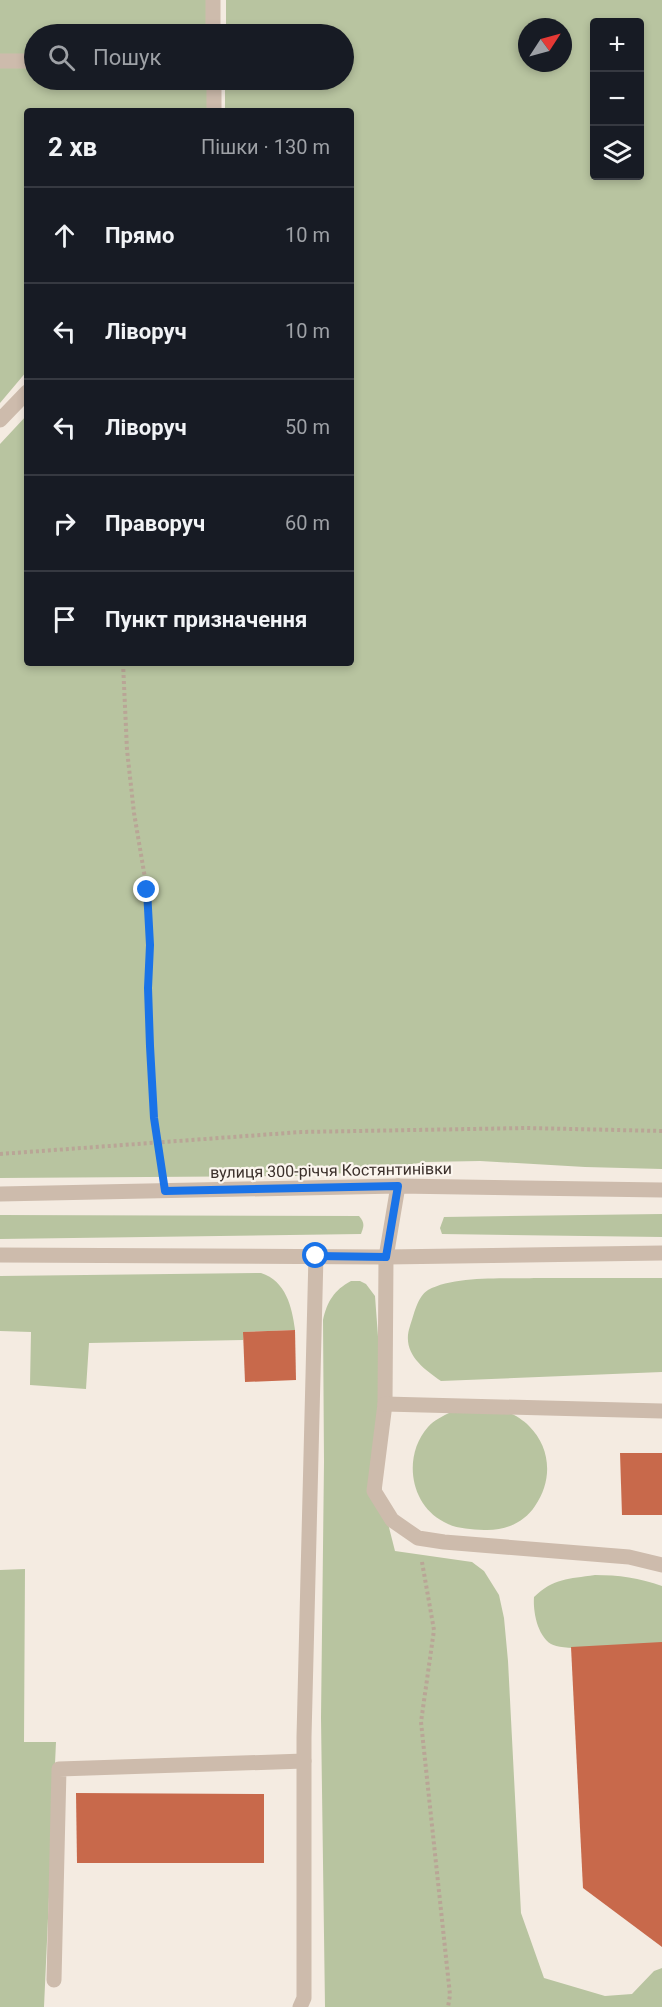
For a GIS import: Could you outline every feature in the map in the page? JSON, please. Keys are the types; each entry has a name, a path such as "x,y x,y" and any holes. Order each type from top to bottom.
{"street":[{"path":"213,0 213,24"},
{"path":"0,61 24,61"},
{"path":"214,90 214,108"},
{"path":"0,420 24,395"},
{"path":"398,1186 386,1257 385,1404 374,1491 392,1520 418,1538 629,1557 662,1565"},
{"name":"вулиця 300-річчя Костянтинівки","path":"0,1194 398,1186 662,1190"},
{"path":"0,1255 386,1257 662,1253"},
{"path":"300,2007 304,1998 304,1761 316,1256"},
{"path":"385,1404 662,1411"},
{"path":"54,1980 59,1769 304,1761"}],"path":[{"path":"123,666 127,750 134,813 147,890 150,945 148,988 154,1118 165,1191"},
{"path":"0,1154 301,1132 527,1128 662,1131"},
{"path":"418,1538 434,1630 422,1722 450,1995 448,2007"}],"green space":[{"path":"0,0 207,0 208,24 24,24 24,90 210,90 211,108 24,108 24,375 0,403"},
{"path":"226,0 662,0 662,1169 480,1161 425,1162 364,1172 295,1176 0,1178 0,444 24,418 24,666 354,666 354,108 225,108 225,90 354,90 354,24 226,24"},
{"path":"662,1214 662,1237 442,1234 440,1228 444,1217"},
{"path":"0,1215 359,1216 363,1229 361,1234 0,1239"},
{"path":"261,1273 270,1277 282,1288 290,1304 295,1330 244,1332 243,1340 89,1343 86,1389 30,1385 31,1332 0,1331 0,1276"},
{"path":"662,1278 662,1372 441,1381 420,1365 408,1344 410,1326 419,1302 424,1293 439,1285 481,1279"},
{"path":"351,1281 366,1284 375,1296 379,1350 382,1500 395,1551 472,1562 484,1571 499,1595 504,1618 508,1661 521,1913 544,1978 605,1996 632,1994 654,1971 662,1968 662,2007 325,2007 321,1718 323,1320 332,1297"},
{"path":"500,1411 512,1414 529,1426 542,1444 547,1464 545,1486 535,1506 513,1525 491,1530 458,1527 444,1522 423,1504 414,1478 415,1451 428,1427 451,1412"},
{"path":"25,1569 24,1742 56,1742 44,2007 0,2007 0,1570"},
{"path":"595,1575 629,1578 662,1586 662,1644 572,1648 559,1647 546,1640 537,1622 534,1597 555,1583"}],"building":[{"path":"295,1330 296,1380 245,1382 243,1332"},
{"path":"620,1453 662,1453 662,1515 622,1515"},
{"path":"662,1642 662,1947 583,1888 571,1647"},
{"path":"76,1793 264,1794 264,1863 77,1863"}],"route":[{"path":"147,890 150,945 148,988 154,1118 165,1191 398,1186 386,1257 316,1256"}]}
